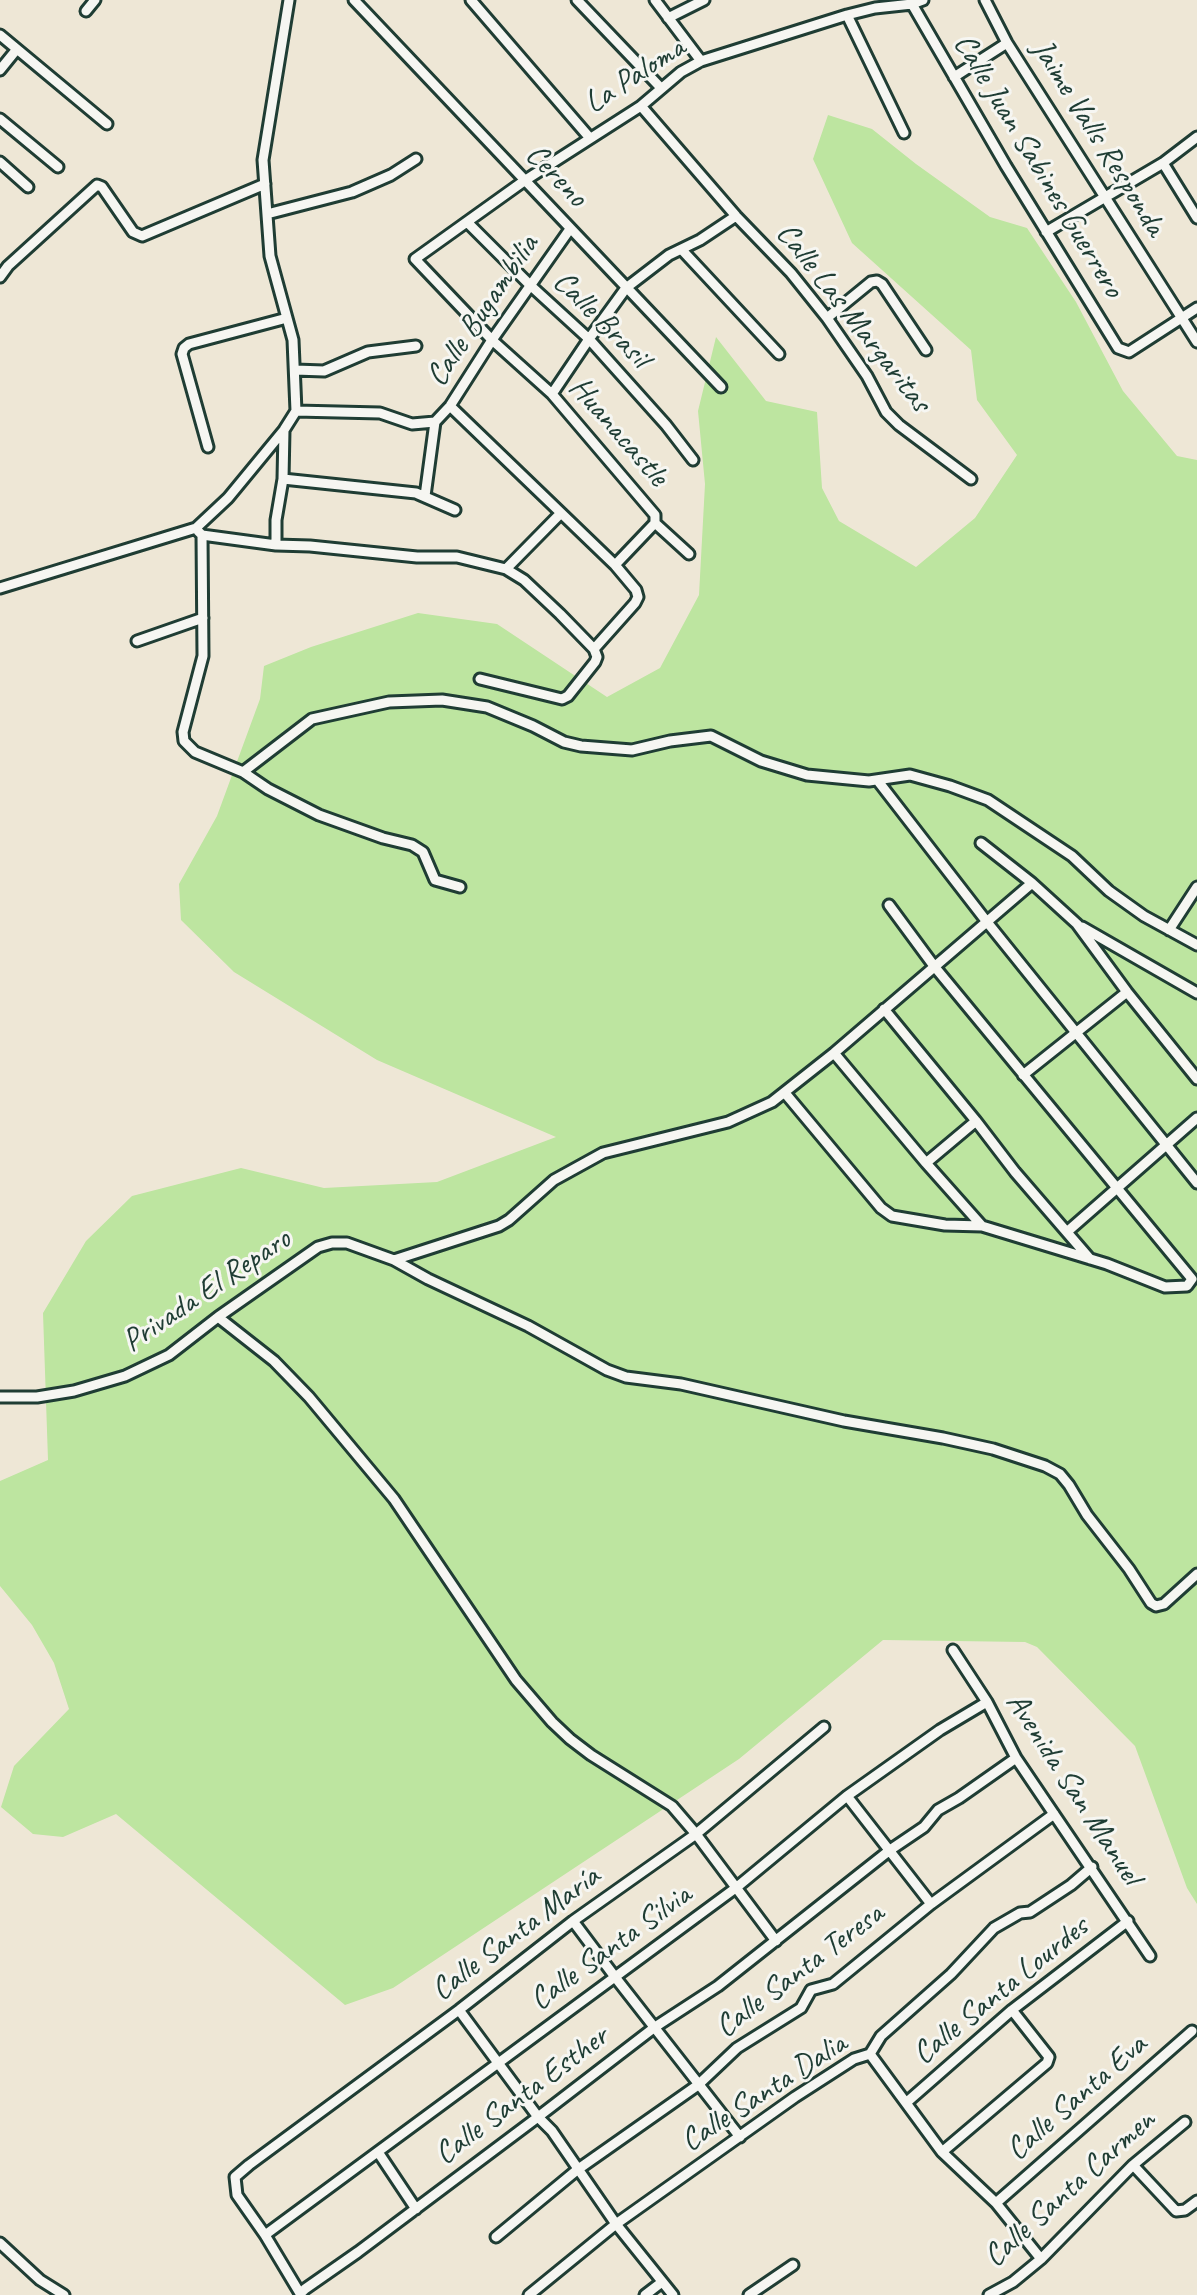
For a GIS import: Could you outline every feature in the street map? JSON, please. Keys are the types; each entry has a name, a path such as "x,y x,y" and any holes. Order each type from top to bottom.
{"street":[{"path":"86,11 95,0"},
{"path":"289,0 263,160 270,256 293,340 296,411 284,430 199,532 202,665 183,738 195,752 243,772 268,789 319,815 412,845 423,852 435,880 460,887"},
{"name":"Cereno","path":"354,0 721,387"},
{"path":"471,0 589,137"},
{"path":"577,0 661,88"},
{"path":"668,18 704,0"},
{"name":"La Paloma","path":"415,259 524,181 641,106 681,72 701,61 847,15 923,0"},
{"name":"Jaime Valls Responda","path":"985,0 1007,43 1197,342"},
{"path":"656,3 701,61"},
{"name":"Calle Juan Sabines Guerrero","path":"912,4 1118,348 1129,352 1182,318"},
{"path":"847,15 904,133"},
{"path":"0,35 107,124"},
{"path":"954,77 1007,43"},
{"path":"0,70 17,49"},
{"name":"Calle Las Margaritas","path":"641,106 736,216 791,273 867,376 886,412 971,479"},
{"path":"0,119 58,167"},
{"path":"1046,232 1163,163 1197,137"},
{"path":"267,214 352,192 391,175 416,159"},
{"path":"0,162 28,187"},
{"path":"1163,163 1197,218"},
{"path":"0,277 4,263 97,185 102,187 133,232 142,236 265,184"},
{"path":"552,394 626,288 669,255 700,240 736,216"},
{"name":"Calle Brasil","path":"467,222 589,339 693,460"},
{"name":"Calle Bugambilia","path":"296,411 380,413 412,424 435,422 450,406 570,229"},
{"path":"682,250 779,354"},
{"name":"Huanacastle","path":"415,259 492,340 552,394 655,515 655,523 615,565"},
{"path":"827,318 871,282 877,281 926,350"},
{"path":"1182,318 1197,308"},
{"path":"208,447 182,354 184,348 189,344 287,318"},
{"path":"295,370 324,371 368,352 416,346"},
{"path":"450,406 615,565 636,590 638,597 635,603 594,649"},
{"path":"425,496 435,422"},
{"path":"276,545 276,520 283,479 284,430"},
{"path":"283,479 425,496 455,510"},
{"path":"506,569 561,513"},
{"path":"655,523 689,554"},
{"path":"0,588 199,532 276,545 417,557 457,557 506,569 524,580 594,649 597,657 568,696 562,699 480,679"},
{"path":"137,641 203,618"},
{"path":"243,772 312,719 389,702 460,702 493,709 564,742 581,746 632,750 711,736 788,771 878,781 903,775 921,777 988,800 1057,845 1109,891 1144,916 1197,945"},
{"path":"878,781 1197,1183"},
{"path":"981,843 1077,924 1197,1079"},
{"path":"394,1260 499,1226 554,1180 603,1153 728,1122 759,1109 785,1093 834,1053 1032,883"},
{"path":"1169,930 1197,887"},
{"path":"785,1093 881,1208 892,1216 945,1225 982,1226 1090,1259 1165,1287 1187,1286 1192,1279 934,966 889,905"},
{"path":"1077,924 1197,993"},
{"path":"1023,1075 1127,992"},
{"path":"884,1009 1015,1172 1090,1259"},
{"path":"834,1053 982,1226"},
{"path":"1068,1231 1197,1118"},
{"path":"926,1163 976,1121"},
{"name":"Privada El Reparo","path":"0,1397 62,1393 125,1376 169,1355 318,1247 347,1243 394,1260 626,1377 681,1384 844,1421 943,1438 993,1449 1045,1466 1060,1474 1069,1485 1151,1603 1156,1606 1164,1604 1197,1574"},
{"path":"218,1317 283,1370 385,1487 516,1680 552,1722 591,1755 672,1806 776,1941"},
{"name":"Avenida San Manuel","path":"953,1650 987,1702 1016,1758 1150,1956"},
{"name":"Calle Santa Silvia","path":"265,2235 737,1887 847,1796 940,1730 987,1702"},
{"name":"Calle Santa María","path":"265,2235 237,2195 235,2177 573,1921 696,1834 824,1727"},
{"name":"Calle Santa Esther","path":"301,2295 655,2027 718,1986 890,1850 924,1827 938,1810 1016,1758"},
{"path":"847,1796 931,1904"},
{"name":"Calle Santa Teresa","path":"496,2237 577,2170 698,2085 737,2048 801,2008 811,1990 833,1984 931,1904 1054,1814"},
{"name":"Calle Santa Dalia","path":"529,2295 616,2224 795,2097 854,2059 870,2054 881,2036 951,1974 994,1928 1020,1913 1030,1912 1092,1867"},
{"path":"573,1921 740,2137"},
{"name":"Calle Santa Lourdes","path":"907,2102 1012,2010 1128,1921"},
{"path":"459,2010 538,2117 552,2131 616,2224 673,2295"},
{"path":"942,2152 1047,2063 1049,2057 1012,2010"},
{"name":"Calle Santa Eva","path":"996,2203 1192,2031"},
{"path":"870,2054 942,2152 996,2203 1041,2259"},
{"name":"Calle Santa Carmen","path":"989,2295 1013,2282 1041,2259 1133,2165 1185,2122"},
{"path":"378,2152 416,2209"},
{"path":"1133,2165 1176,2211 1185,2210 1197,2201"},
{"path":"265,2235 301,2295"},
{"path":"0,2243 40,2280 64,2295"},
{"path":"749,2295 793,2265"},
{"path":"645,2295 662,2282"}],"green space":[{"path":"828,115 872,129 990,217 1027,228 1076,302 1123,391 1177,456 1197,460 1197,1904 1187,1888 1135,1746 1037,1647 1025,1642 883,1640 739,1759 393,1988 345,2005 116,1814 63,1837 33,1834 1,1807 14,1766 69,1709 54,1663 32,1625 0,1586 0,1481 48,1460 43,1313 86,1241 132,1196 241,1168 324,1188 437,1182 556,1137 377,1060 234,972 181,920 179,884 217,816 260,699 264,666 311,647 418,613 497,624 607,697 660,668 699,595 705,484 698,411 716,337 766,401 817,412 822,488 839,521 916,567 975,518 1017,455 977,400 971,350 852,243 813,159"}]}
